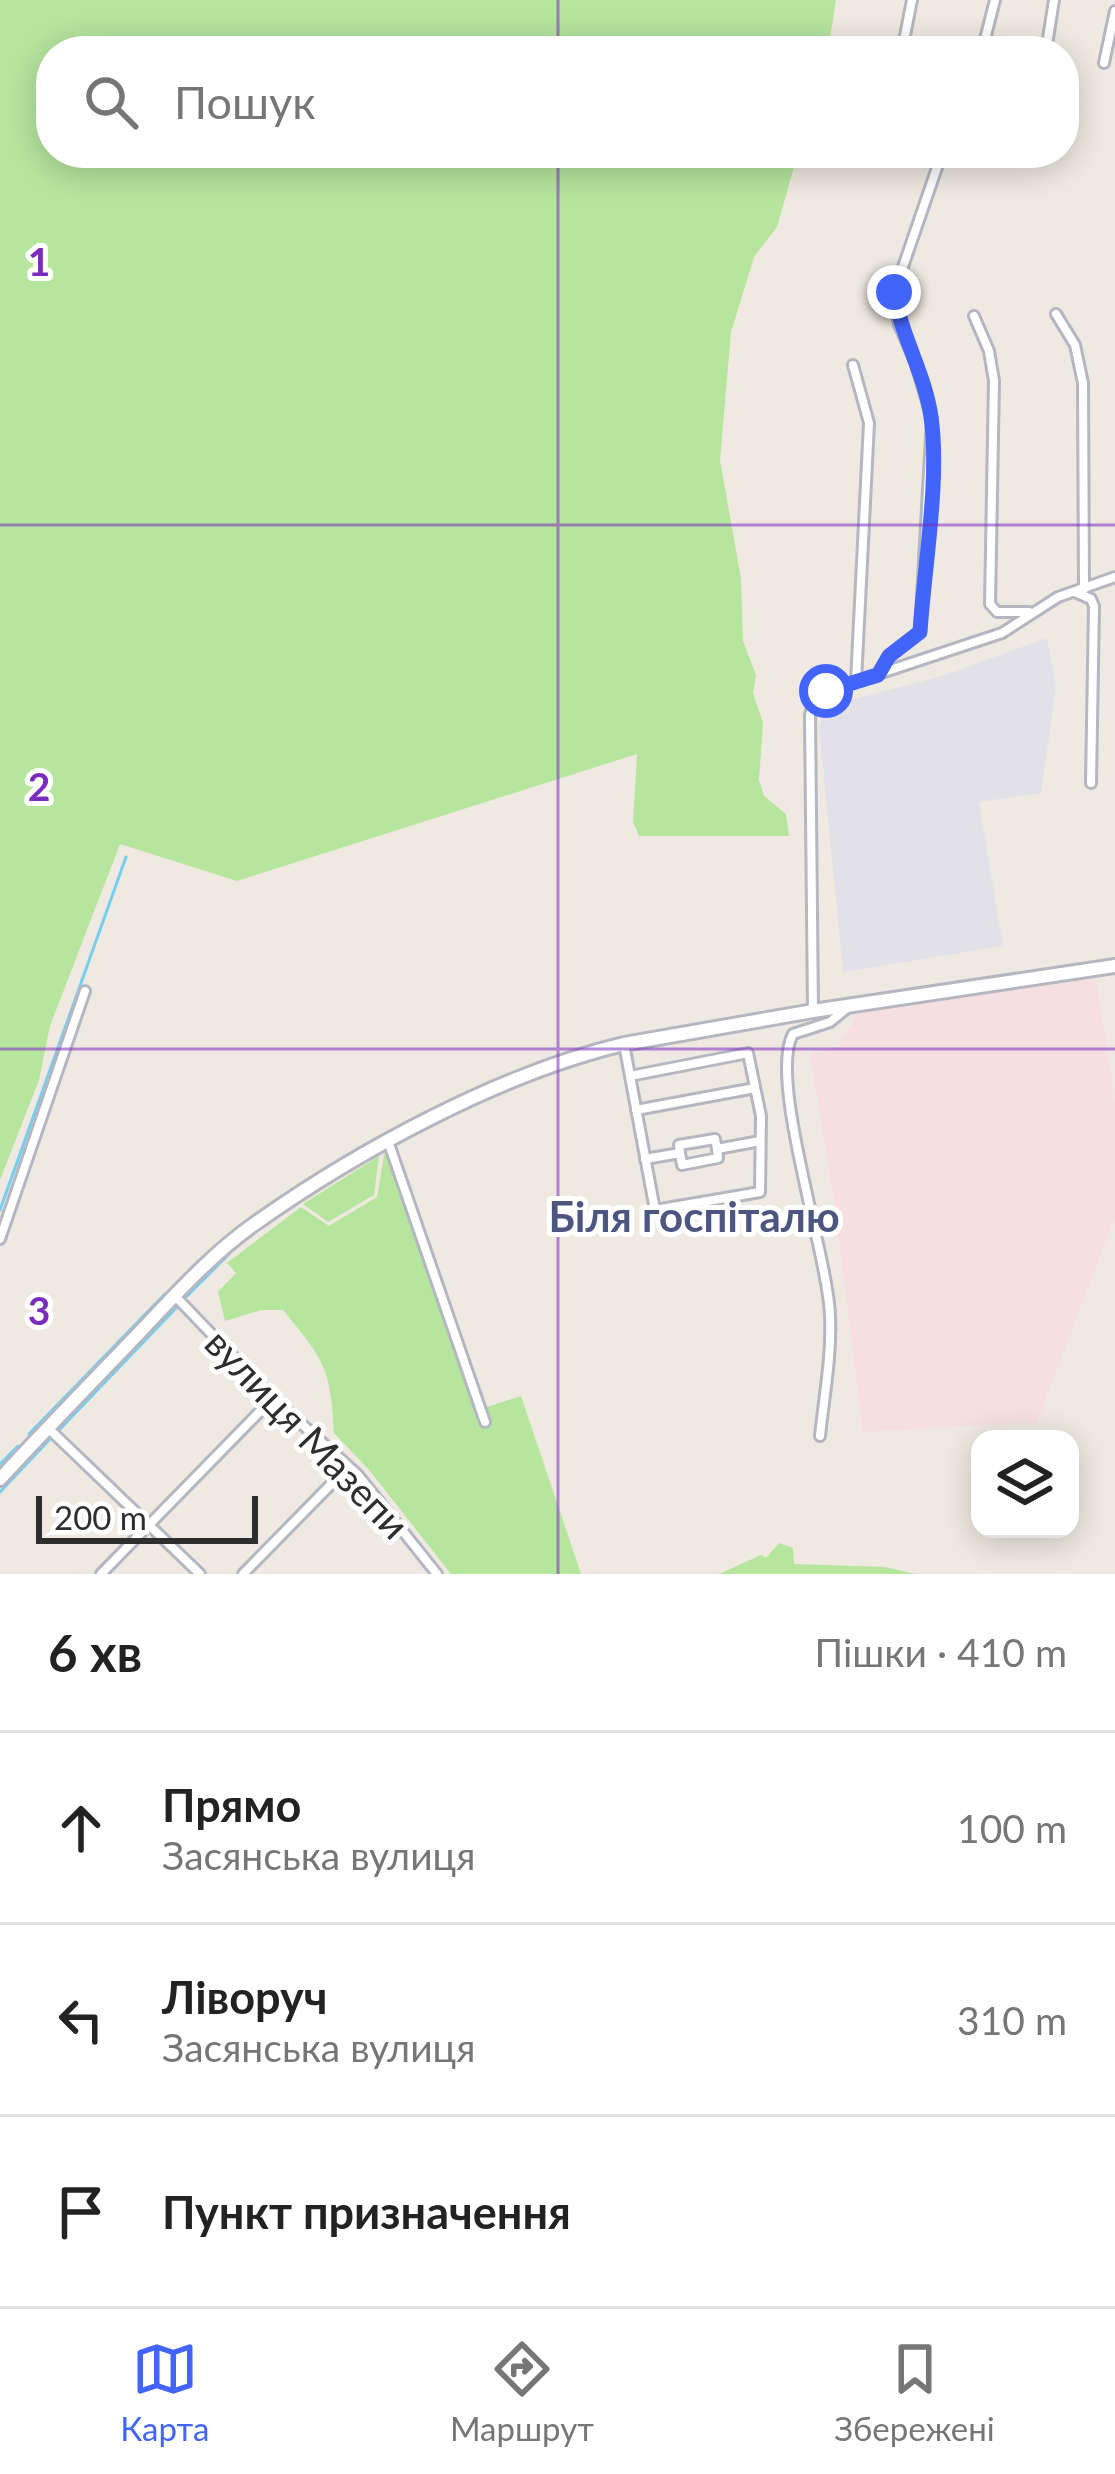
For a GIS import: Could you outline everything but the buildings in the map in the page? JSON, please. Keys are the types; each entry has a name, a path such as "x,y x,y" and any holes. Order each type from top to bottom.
{"main road":[{"path":"0,1479 175,1296 251,1226 388,1141 514,1082 624,1044 1115,966"}],"street":[{"path":"905,36 912,0"},
{"path":"986,36 994,0"},
{"path":"1048,36 1054,0"},
{"path":"1104,63 1115,11"},
{"path":"878,675 889,656 920,632 932,419 899,326 894,292 937,168"},
{"path":"1056,314 1075,345 1083,383 1079,590"},
{"path":"974,316 989,351 994,381 990,604 998,612 1030,612"},
{"path":"854,365 868,423 856,682"},
{"path":"813,1011 812,708 818,696 1002,633 1030,612 1115,577"},
{"path":"1079,590 1093,601 1091,783"},
{"path":"0,1239 85,991"},
{"path":"820,1436 830,1312 796,1143 787,1045 793,1034 830,1022 850,1007"},
{"path":"624,1044 655,1210 760,1192 760,1141 748,1053 630,1076"},
{"path":"636,1110 755,1088"},
{"path":"715,1138 718,1158 682,1165 680,1153 679,1145 715,1138"},
{"path":"388,1141 485,1422"},
{"path":"717,1149 760,1141"},
{"path":"646,1159 680,1153"},
{"name":"вулиця Мазепи","path":"175,1296 273,1398 358,1475 437,1574"},
{"path":"101,1574 273,1398"},
{"path":"48,1428 200,1574"},
{"path":"243,1574 347,1467"}],"shaded area":[{"path":"1047,638 1056,686 1041,793 979,802 1003,946 843,972 819,727 824,711"},
{"path":"1096,976 1115,1101 1115,1217 1037,1422 863,1432 810,1053 838,1047 858,1013"}],"green space":[{"path":"0,0 836,0 830,36 36,36 36,168 794,168 777,227 754,257 731,332 720,460 741,579 743,641 756,675 753,693 763,723 759,780 764,796 786,814 789,836 639,836 633,822 637,754 237,881 120,844 50,1026 39,1080 0,1180"},
{"path":"389,1152 475,1411 521,1396 581,1574 451,1574 334,1433 323,1366 283,1310 261,1310 225,1321 218,1292 236,1273 227,1263 301,1207 329,1226 377,1197 384,1155"},
{"path":"379,1156 374,1195 328,1222 303,1204"},
{"path":"779,1543 793,1548 794,1564 885,1567 915,1574 719,1574 761,1555 766,1558"}],"waterway":[{"path":"0,1210 126,857"},
{"path":"185,1298 228,1255"},
{"path":"29,1434 165,1294"},
{"path":"60,1429 177,1307"},
{"path":"0,1492 51,1438"},
{"path":"0,1464 18,1446"}],"district":[{"name":"Біля госпіталю","path":"694,1217"}],"route":[{"path":"826,691 878,675 889,656 920,632 932,419 899,326 894,292"}]}
